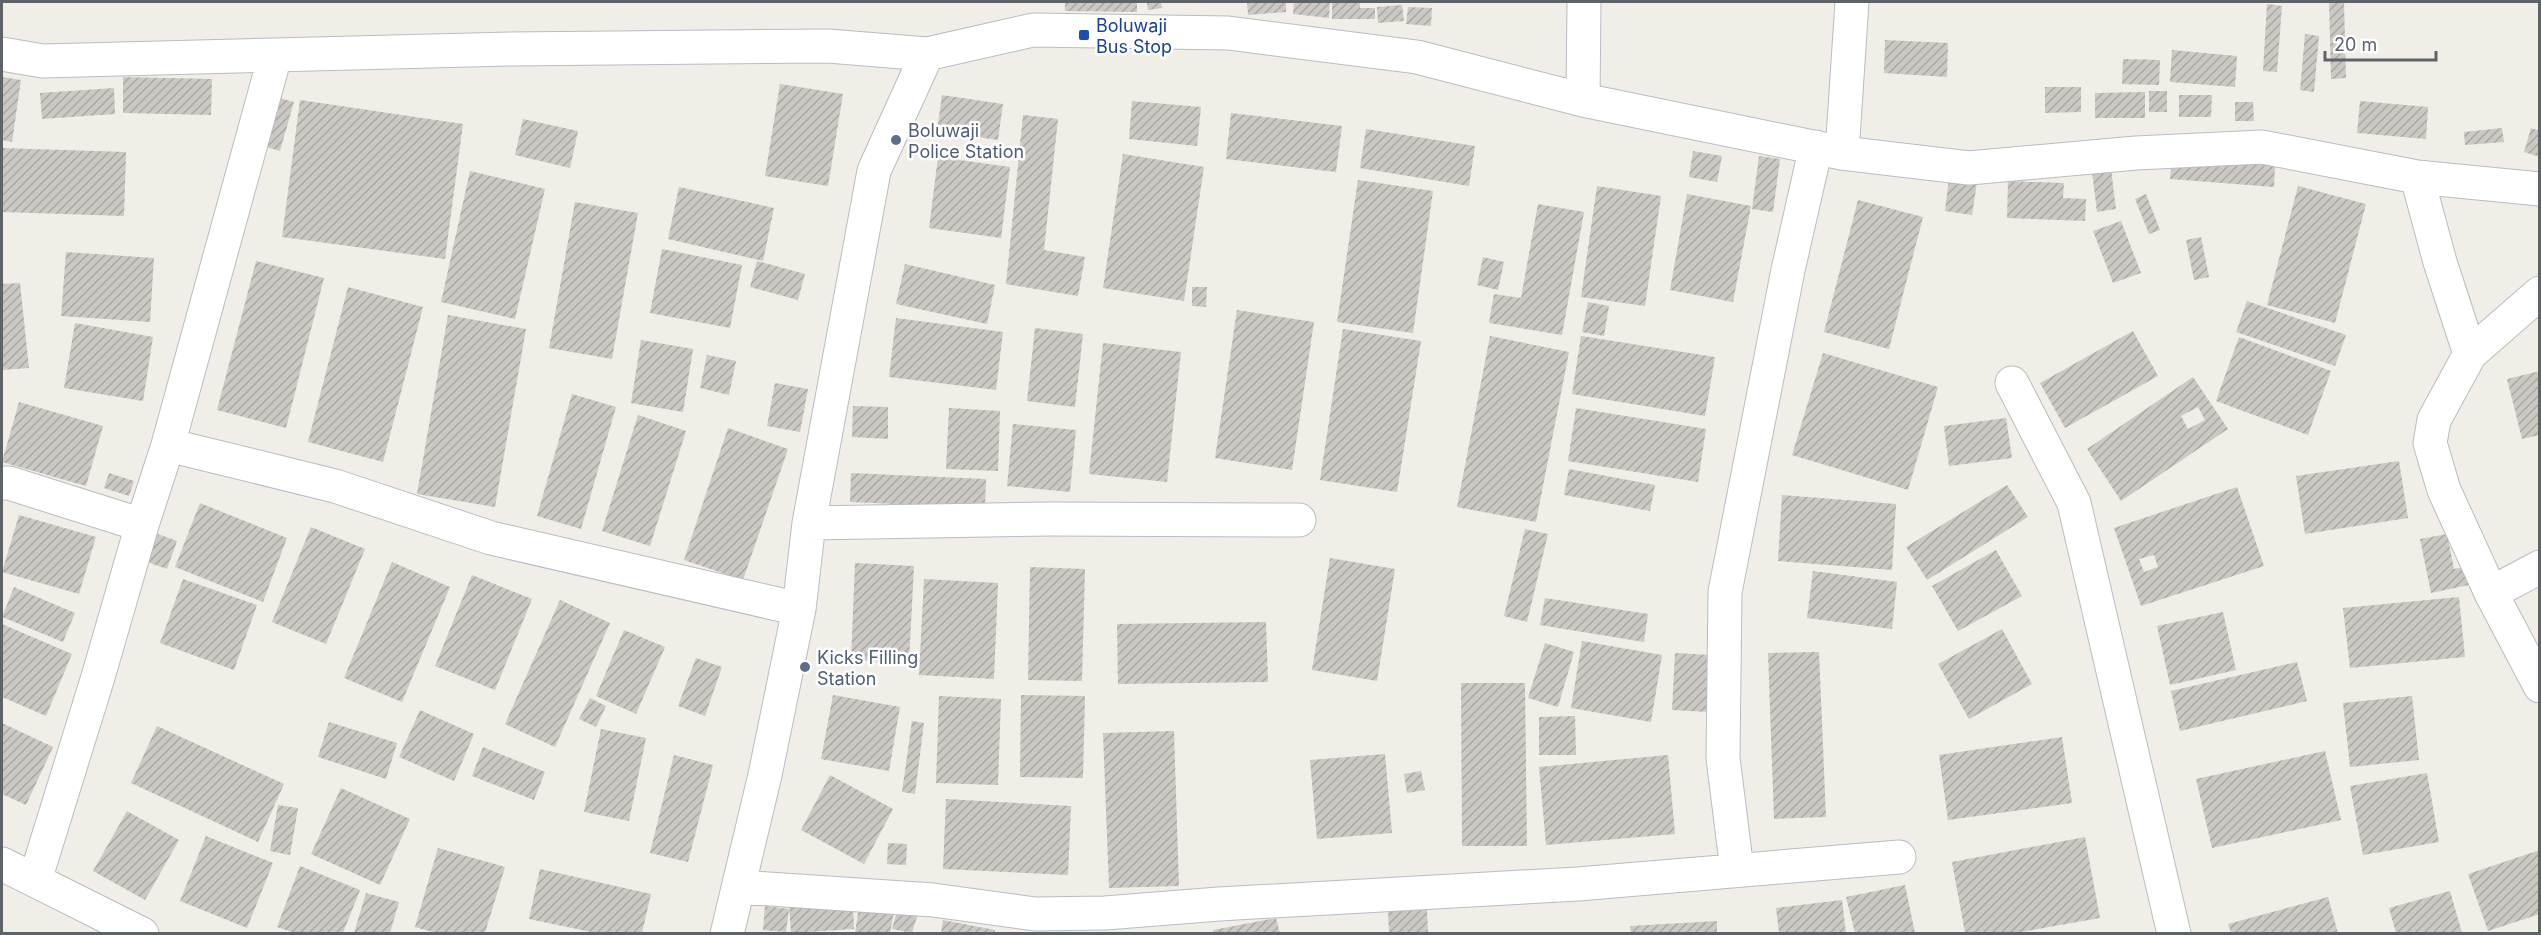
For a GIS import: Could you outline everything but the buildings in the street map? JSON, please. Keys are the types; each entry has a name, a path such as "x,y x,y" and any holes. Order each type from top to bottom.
{"street":[{"path":"1583,100 1584,2"},
{"path":"1737,870 1723,758 1725,592 1788,270 1829,150 1852,2"},
{"path":"2,54 43,61 510,50 828,46 927,54 1033,30 1228,33 1417,57 1583,100 1829,150 1969,168 2136,153 2262,147 2417,177 2540,189"},
{"path":"727,933 765,776 799,609 809,523 874,171 927,54"},
{"path":"35,880 168,445 275,56"},
{"path":"2417,177 2440,262 2470,354"},
{"path":"2540,293 2470,354 2434,420 2430,443 2444,490 2492,593 2540,686"},
{"path":"2012,383 2074,504 2174,933"},
{"path":"168,445 335,486 491,538 799,609"},
{"path":"2,483 9,483 142,525"},
{"path":"809,523 1050,519 1299,520"},
{"path":"2492,593 2540,567"},
{"path":"738,887 933,900 1035,914 1105,913 1231,903 1578,884 1899,857"},
{"path":"2,864 142,933"}],"place":[{"name":"Boluwaji Bus Stop","path":"1084,35"},
{"name":"Boluwaji Police Station","path":"896,140"},
{"name":"Kicks Filling Station","path":"805,667"}]}
